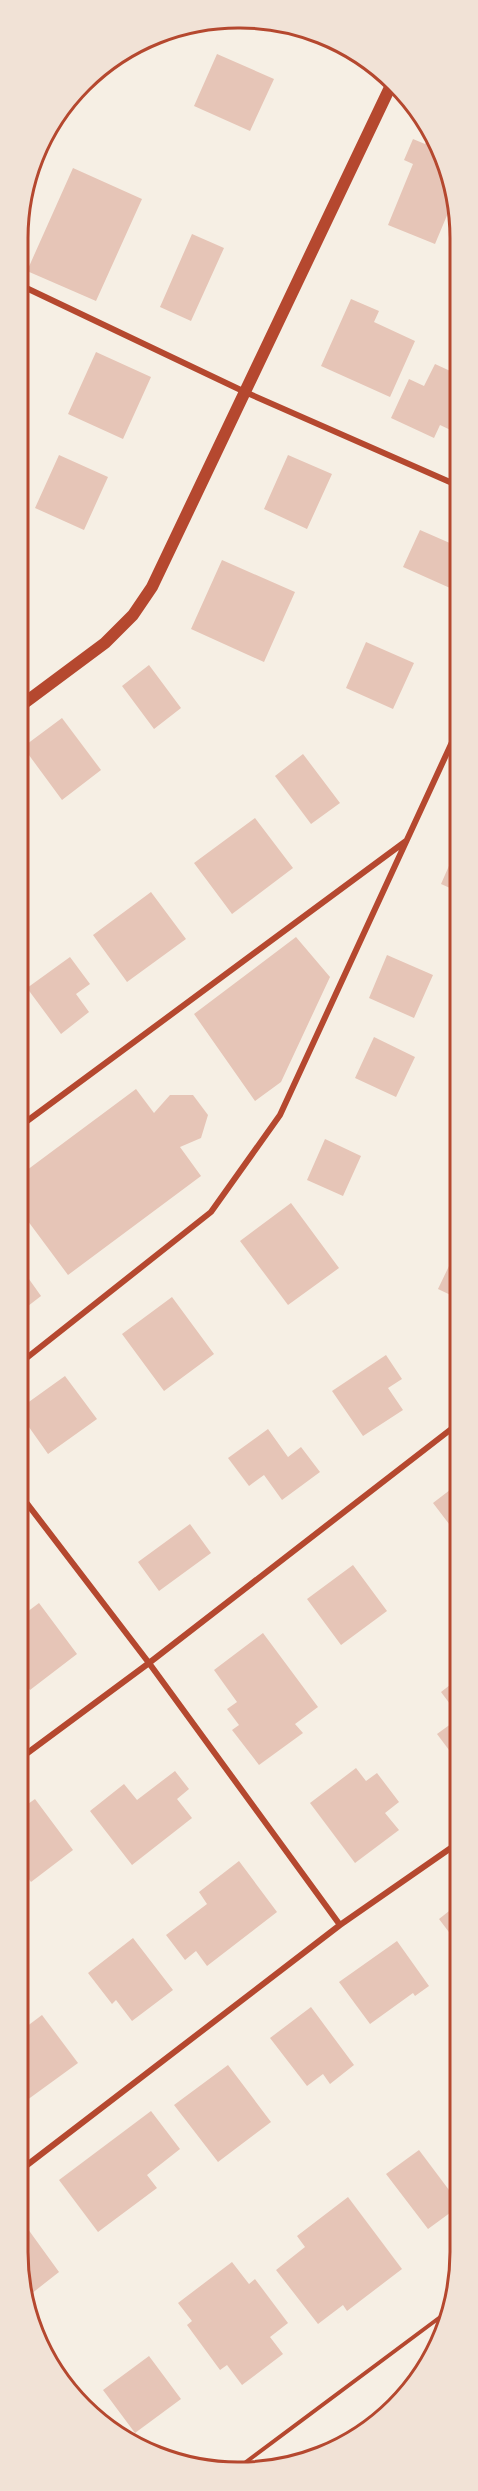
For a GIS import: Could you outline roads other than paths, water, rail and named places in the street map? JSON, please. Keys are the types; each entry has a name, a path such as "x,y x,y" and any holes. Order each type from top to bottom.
{"main road":[{"path":"28,700 105,643 133,615 152,587 388,91"}],"street":[{"path":"28,289 245,392 449,482"},
{"path":"29,1356 211,1212 280,1115 449,748"},
{"path":"28,1120 406,841"},
{"path":"29,1752 149,1663 450,1430"},
{"path":"29,1506 149,1663 340,1924"},
{"path":"29,2164 340,1924 450,1849"}]}
